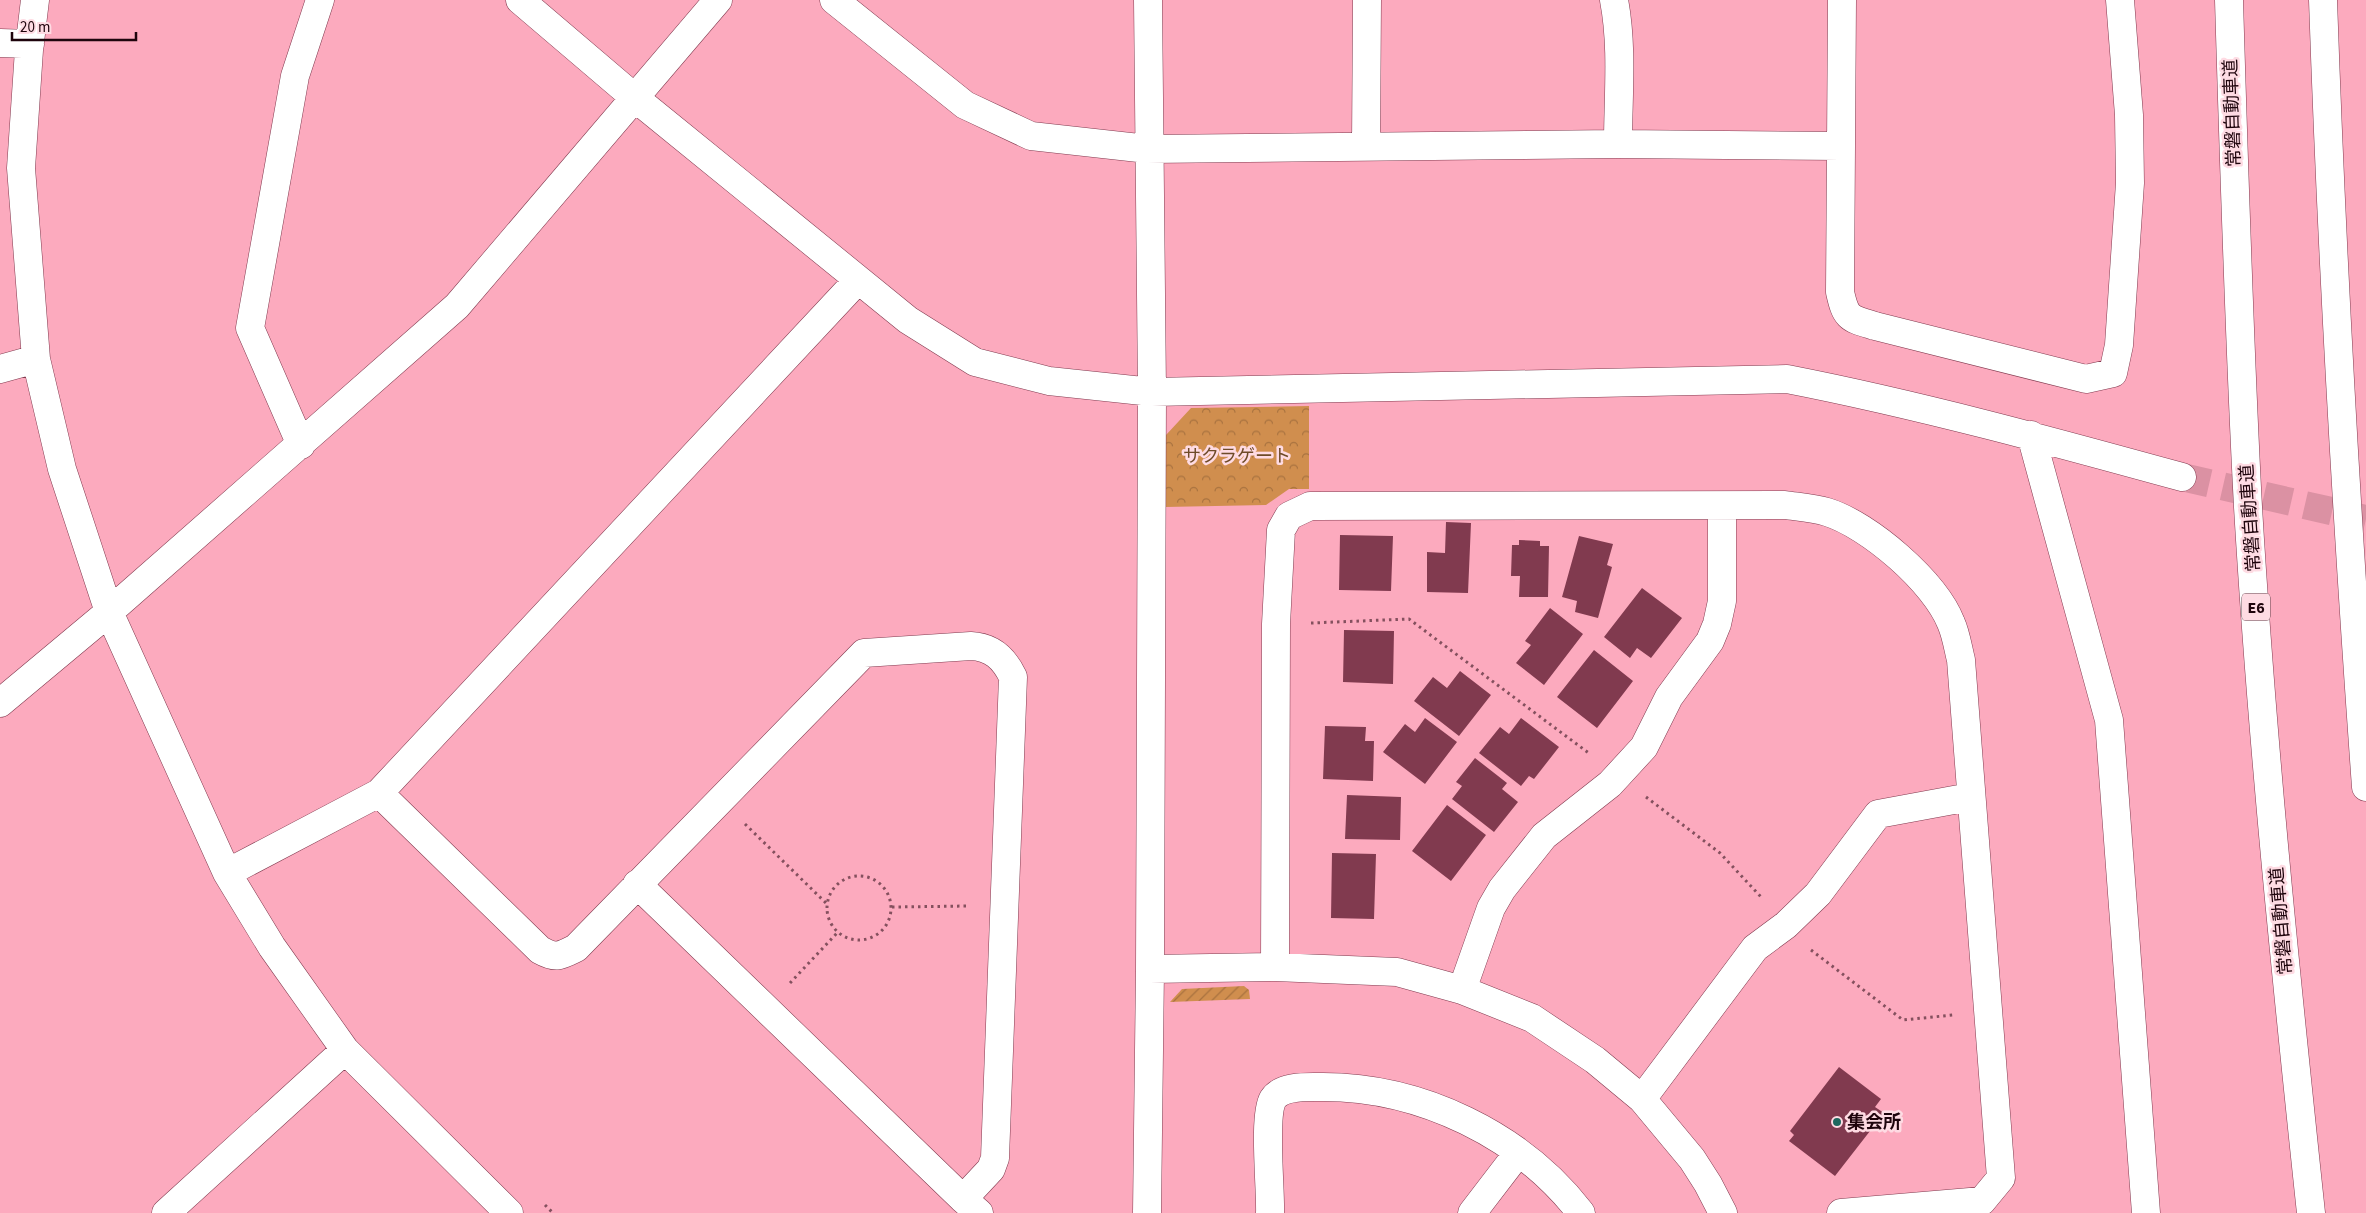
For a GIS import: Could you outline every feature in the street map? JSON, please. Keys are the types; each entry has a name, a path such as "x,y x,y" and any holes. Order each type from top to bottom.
{"main road":[{"path":"35,0 21,168 36,359 62,469 109,612 227,873 272,947 345,1050 509,1213"},
{"path":"301,444 250,328 295,76 320,0"},
{"path":"520,0 635,98 908,320 975,362 1049,381 1152,392 1787,379 2031,435 2182,477"},
{"path":"0,704 109,612 457,306 718,0"},
{"path":"834,0 965,105 1031,136 1148,149 1618,144 1841,146"},
{"path":"1146,1213 1150,969 1152,392 1148,149 1148,0"},
{"path":"1366,146 1367,0"},
{"path":"1614,0 1619,53 1618,144"},
{"path":"1842,0 1840,292 1844,312 1849,316 1874,326 2086,379 2113,373 2119,345 2130,183 2129,114 2120,0"},
{"name":"常磐自動車道","path":"2229,0 2234,192 2248,508 2279,908 2311,1213"},
{"path":"2323,0 2330,200 2346,515 2366,787"},
{"path":"0,43 30,44"},
{"path":"227,873 379,793 858,280"},
{"path":"0,369 36,359"},
{"path":"2031,435 2109,720 2146,1213"},
{"path":"1275,967 1276,624 1281,530 1288,516 1310,506 1785,505 1828,512 1866,531 1902,560 1930,590 1951,622 1961,660 1970,797 2001,1178 1982,1201 1841,1213"},
{"path":"1462,990 1491,908 1502,889 1544,836 1610,784 1644,747 1669,697 1710,641 1717,624 1722,601 1722,506"},
{"path":"379,793 540,950 551,956 562,955 576,948 637,884 864,653 984,647 994,652 1008,666 1013,677 995,1158 971,1206 637,884"},
{"path":"1642,1099 1755,948 1786,926 1818,894 1878,814 1970,797"},
{"path":"1150,969 1275,967 1397,972 1462,990 1532,1018 1595,1060 1642,1099 1692,1159 1723,1213"},
{"path":"166,1213 345,1050"},
{"path":"1270,1213 1268,1118 1273,1100 1282,1092 1300,1087 1345,1087 1416,1099 1464,1120 1518,1153 1547,1177 1581,1213"},
{"path":"1472,1213 1518,1153"}],"path":[{"path":"720,800 827,904"},
{"path":"854,876 865,876 880,884 889,896 892,907 890,918 877,935 857,940 838,932 831,924 827,914 827,904 836,885 854,876"},
{"path":"892,907 1005,906"},
{"path":"766,1009 838,932"},
{"path":"540,1200 553,1213"}],"green space":[{"name":"サクラゲート","path":"1309,406 1309,489 1289,489 1266,505 1165,507 1166,435 1191,408"},
{"path":"1244,986 1249,990 1250,999 1170,1002 1182,989"}],"building":[{"path":"1446,522 1471,523 1468,593 1427,592 1427,552 1445,553"},
{"path":"1340,535 1393,536 1391,591 1339,590"},
{"path":"1579,536 1613,544 1607,565 1612,567 1598,618 1575,612 1577,601 1562,597"},
{"path":"1519,540 1540,541 1540,546 1549,546 1548,597 1519,597 1520,576 1511,576 1512,545 1519,545"},
{"path":"1642,588 1682,618 1651,658 1637,648 1630,658 1604,637"},
{"path":"1550,608 1583,634 1544,685 1516,663 1531,645 1525,641"},
{"path":"1344,630 1394,631 1393,684 1343,682"},
{"path":"1594,650 1633,681 1597,728 1557,697"},
{"path":"1460,671 1491,695 1459,736 1414,701 1433,677 1447,688"},
{"path":"1425,718 1457,742 1425,784 1383,752 1405,724 1415,732"},
{"path":"1521,718 1559,747 1534,779 1529,776 1521,786 1479,753 1500,727 1509,734"},
{"path":"1325,726 1366,727 1365,741 1374,741 1373,781 1323,779"},
{"path":"1475,758 1507,783 1502,789 1518,802 1494,832 1452,799 1462,786 1456,782"},
{"path":"1347,795 1401,797 1400,840 1345,839"},
{"path":"1447,805 1486,835 1451,881 1412,851"},
{"path":"1332,853 1376,854 1374,919 1331,918"},
{"name":"集会所","path":"1839,1067 1881,1099 1875,1107 1884,1113 1835,1176 1789,1141 1794,1135 1790,1131"}],"tunnel":[{"path":"2182,477 2366,519"}],"place":[{"name":"集会所","path":"1837,1122"}]}
